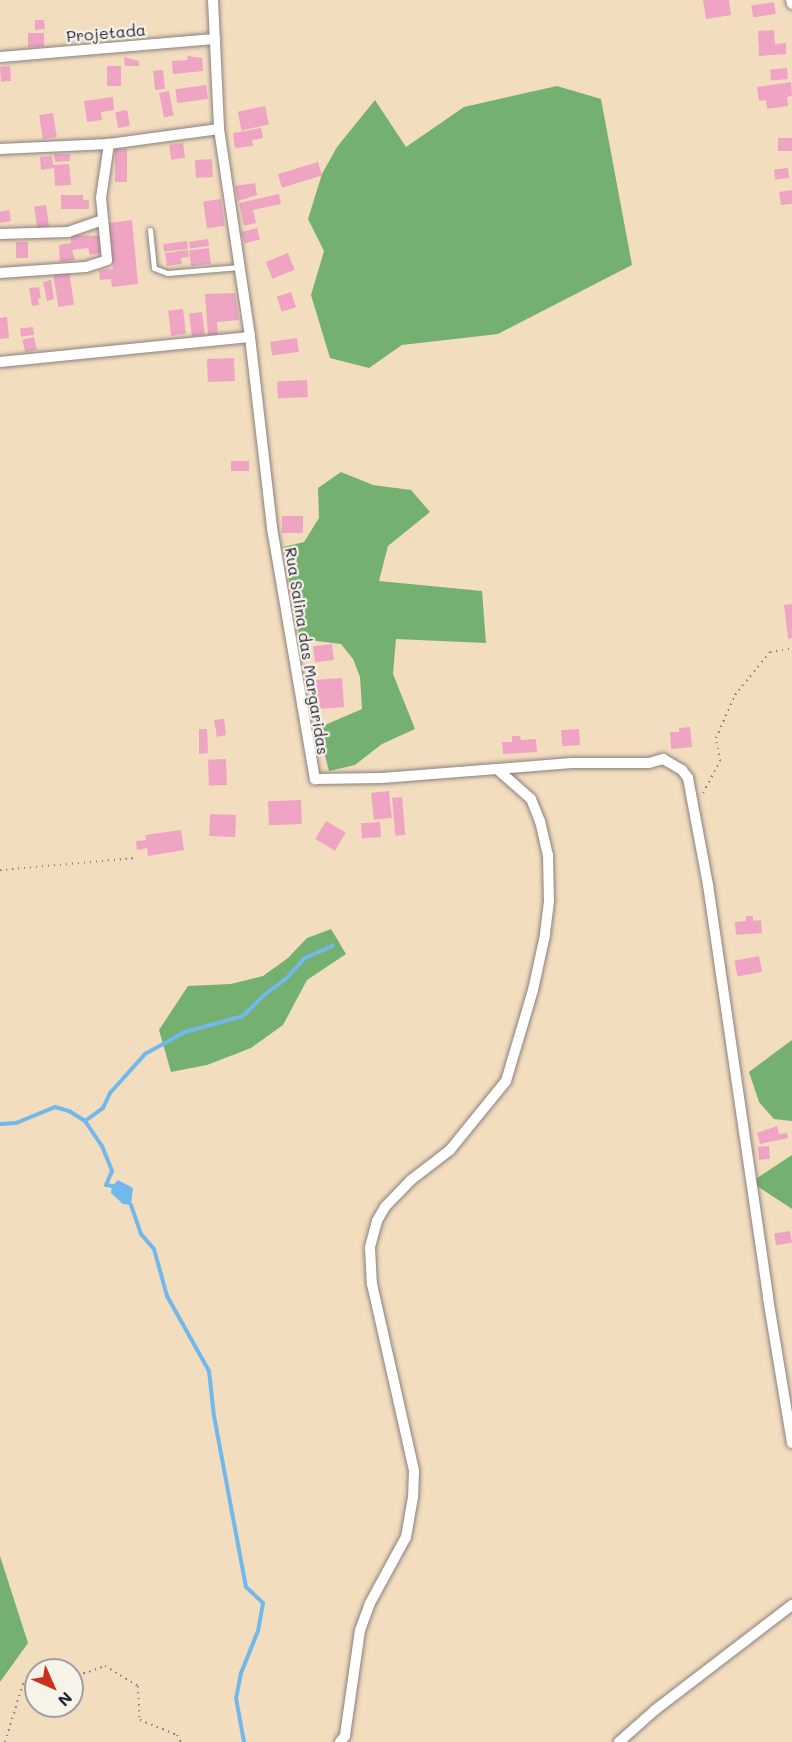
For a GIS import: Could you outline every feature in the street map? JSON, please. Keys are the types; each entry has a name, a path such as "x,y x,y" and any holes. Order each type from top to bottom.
{"street":[{"name":"Rua Salina das Margaridas","path":"213,0 219,129 250,337 272,528 315,779 497,769"},
{"name":"Projetada","path":"0,57 215,39"},
{"path":"0,149 109,144 219,129"},
{"path":"0,273 86,267 107,260 102,220 102,177 109,144"},
{"path":"0,234 68,231 102,220"},
{"path":"0,362 250,337"},
{"path":"497,769 572,763 650,763 663,759 682,770 692,787 768,1298 792,1443"},
{"path":"340,1742 345,1736 360,1630 370,1604 406,1538 413,1497 414,1471 372,1284 370,1248 377,1221 385,1207 411,1180 450,1150 506,1081 533,990 545,935 549,901 548,855 540,821 531,799 497,769"},
{"path":"619,1742 655,1710 792,1605"}],"lane":[{"path":"150,230 154,268 167,273 240,267"}],"path":[{"path":"694,805 711,781 720,761 716,738 735,695 770,652 792,648"},
{"path":"0,870 136,858"},
{"path":"84,1673 105,1666 138,1686 140,1720 177,1735 181,1742"},
{"path":"5,1742 24,1683"}],"green space":[{"path":"557,86 601,99 632,265 498,334 402,345 369,368 330,358 311,295 324,251 308,219 322,174 337,147 375,100 406,147 464,107"},
{"path":"341,472 373,485 411,490 430,512 388,546 379,581 482,591 486,643 396,639 393,674 415,729 382,744 355,765 329,771 318,728 362,709 360,677 353,659 341,644 300,639 283,547 304,542 319,518 318,488"},
{"path":"331,929 346,954 307,980 283,1025 251,1048 207,1065 171,1072 159,1030 188,986 231,984 263,976 288,958 307,938"},
{"path":"792,1040 792,1121 774,1119 759,1102 749,1072"},
{"path":"792,1155 792,1209 751,1182"},
{"path":"0,1556 28,1643 0,1682"}],"water":[{"path":"118,1180 133,1188 131,1205 123,1204 111,1193 112,1186"}],"building":[{"path":"703,0 729,0 731,15 706,19"},
{"path":"774,2 776,14 753,17 751,6"},
{"path":"35,20 44,20 45,29 35,30"},
{"path":"774,30 775,44 786,43 786,54 759,56 758,31"},
{"path":"28,33 44,33 44,47 28,47"},
{"path":"187,56 202,58 203,71 173,74 172,61 188,60"},
{"path":"124,57 139,61 139,66 125,66"},
{"path":"10,66 11,81 1,82 0,67"},
{"path":"107,66 121,66 121,86 107,86"},
{"path":"787,68 788,79 771,80 770,69"},
{"path":"163,70 165,89 155,90 153,71"},
{"path":"791,82 792,96 787,97 788,106 767,109 766,100 759,101 757,87"},
{"path":"206,85 208,99 177,103 175,89"},
{"path":"169,91 174,116 164,117 159,93"},
{"path":"113,97 114,110 101,112 102,120 87,122 84,101"},
{"path":"265,106 269,125 242,130 238,112"},
{"path":"127,110 130,126 118,128 115,112"},
{"path":"53,113 57,137 43,139 39,115"},
{"path":"261,128 263,138 252,140 253,146 235,148 233,133"},
{"path":"778,138 792,138 792,151 778,151"},
{"path":"183,143 185,158 171,160 169,145"},
{"path":"115,149 127,149 127,182 115,182"},
{"path":"54,154 70,154 70,161 55,162"},
{"path":"52,156 53,165 69,164 71,185 55,186 54,168 41,170 40,157"},
{"path":"212,159 213,177 196,178 195,160"},
{"path":"318,162 322,175 282,188 278,174"},
{"path":"788,168 789,178 775,179 774,169"},
{"path":"255,183 257,195 238,201 235,186"},
{"path":"792,190 792,204 781,205 779,192"},
{"path":"279,194 281,204 253,210 256,223 244,226 239,203"},
{"path":"61,195 83,195 83,200 89,200 89,209 61,209"},
{"path":"221,199 225,226 207,228 203,202"},
{"path":"46,205 49,227 37,228 34,207"},
{"path":"9,210 11,221 0,223 0,212"},
{"path":"132,220 138,284 112,287 111,279 100,280 99,270 113,269 109,223"},
{"path":"257,228 260,240 244,244 241,232"},
{"path":"71,235 100,236 104,252 90,255 88,248 72,250 75,260 60,262 59,245 71,243"},
{"path":"208,239 209,246 190,249 189,242"},
{"path":"187,241 188,249 164,252 163,244"},
{"path":"16,242 28,242 28,258 16,258"},
{"path":"209,248 211,264 191,266 189,250"},
{"path":"188,250 189,257 181,258 182,264 167,266 165,253"},
{"path":"288,253 295,270 272,279 266,262"},
{"path":"69,272 74,305 58,307 53,275"},
{"path":"51,280 54,299 47,301 43,282"},
{"path":"39,287 41,298 38,299 39,305 32,306 29,288"},
{"path":"291,292 296,307 282,312 277,297"},
{"path":"235,293 239,320 217,322 218,335 208,335 205,294"},
{"path":"183,309 186,334 171,336 168,311"},
{"path":"202,312 205,335 192,336 189,314"},
{"path":"7,317 9,338 0,339 0,318"},
{"path":"33,327 34,335 21,337 20,329"},
{"path":"34,337 37,350 25,352 22,340"},
{"path":"297,338 299,352 272,356 270,342"},
{"path":"234,358 235,381 208,382 207,359"},
{"path":"307,380 308,397 278,399 277,382"},
{"path":"231,461 249,461 249,471 231,471"},
{"path":"282,516 303,516 303,533 282,533"},
{"path":"792,604 792,638 788,639 784,605"},
{"path":"332,644 334,660 315,662 313,646"},
{"path":"342,678 344,707 316,709 314,680"},
{"path":"224,719 226,735 217,737 214,720"},
{"path":"690,727 692,747 671,749 670,732 679,732 679,728"},
{"path":"199,729 207,729 208,753 199,754"},
{"path":"579,729 580,745 562,746 561,730"},
{"path":"512,736 520,736 521,740 536,739 537,752 503,754 502,742 512,742"},
{"path":"226,759 227,785 209,786 208,760"},
{"path":"389,791 392,818 374,820 371,793"},
{"path":"402,797 405,835 395,836 392,798"},
{"path":"301,800 302,824 269,825 268,801"},
{"path":"210,814 236,815 235,837 209,836"},
{"path":"326,821 346,833 335,851 315,839"},
{"path":"380,822 381,837 362,838 361,823"},
{"path":"181,830 184,850 148,856 147,848 137,850 136,841 146,840 145,835"},
{"path":"746,916 753,916 753,921 761,920 762,933 736,935 735,922 746,921"},
{"path":"759,956 762,972 738,976 734,961"},
{"path":"777,1126 779,1134 787,1133 788,1138 760,1144 757,1133"},
{"path":"769,1146 770,1159 759,1160 758,1147"},
{"path":"790,1231 792,1243 776,1245 774,1234"}],"waterway":[{"path":"85,1121 103,1108 110,1093 145,1054 185,1032 243,1016 264,995 285,980 305,958 332,946"},
{"path":"0,1124 16,1123 55,1107 69,1111 85,1121 102,1146 112,1171 106,1185 112,1186"},
{"path":"131,1205 141,1234 154,1249 167,1296 209,1371 214,1416 246,1587 263,1603 258,1631 241,1673 236,1698 244,1742"}]}
